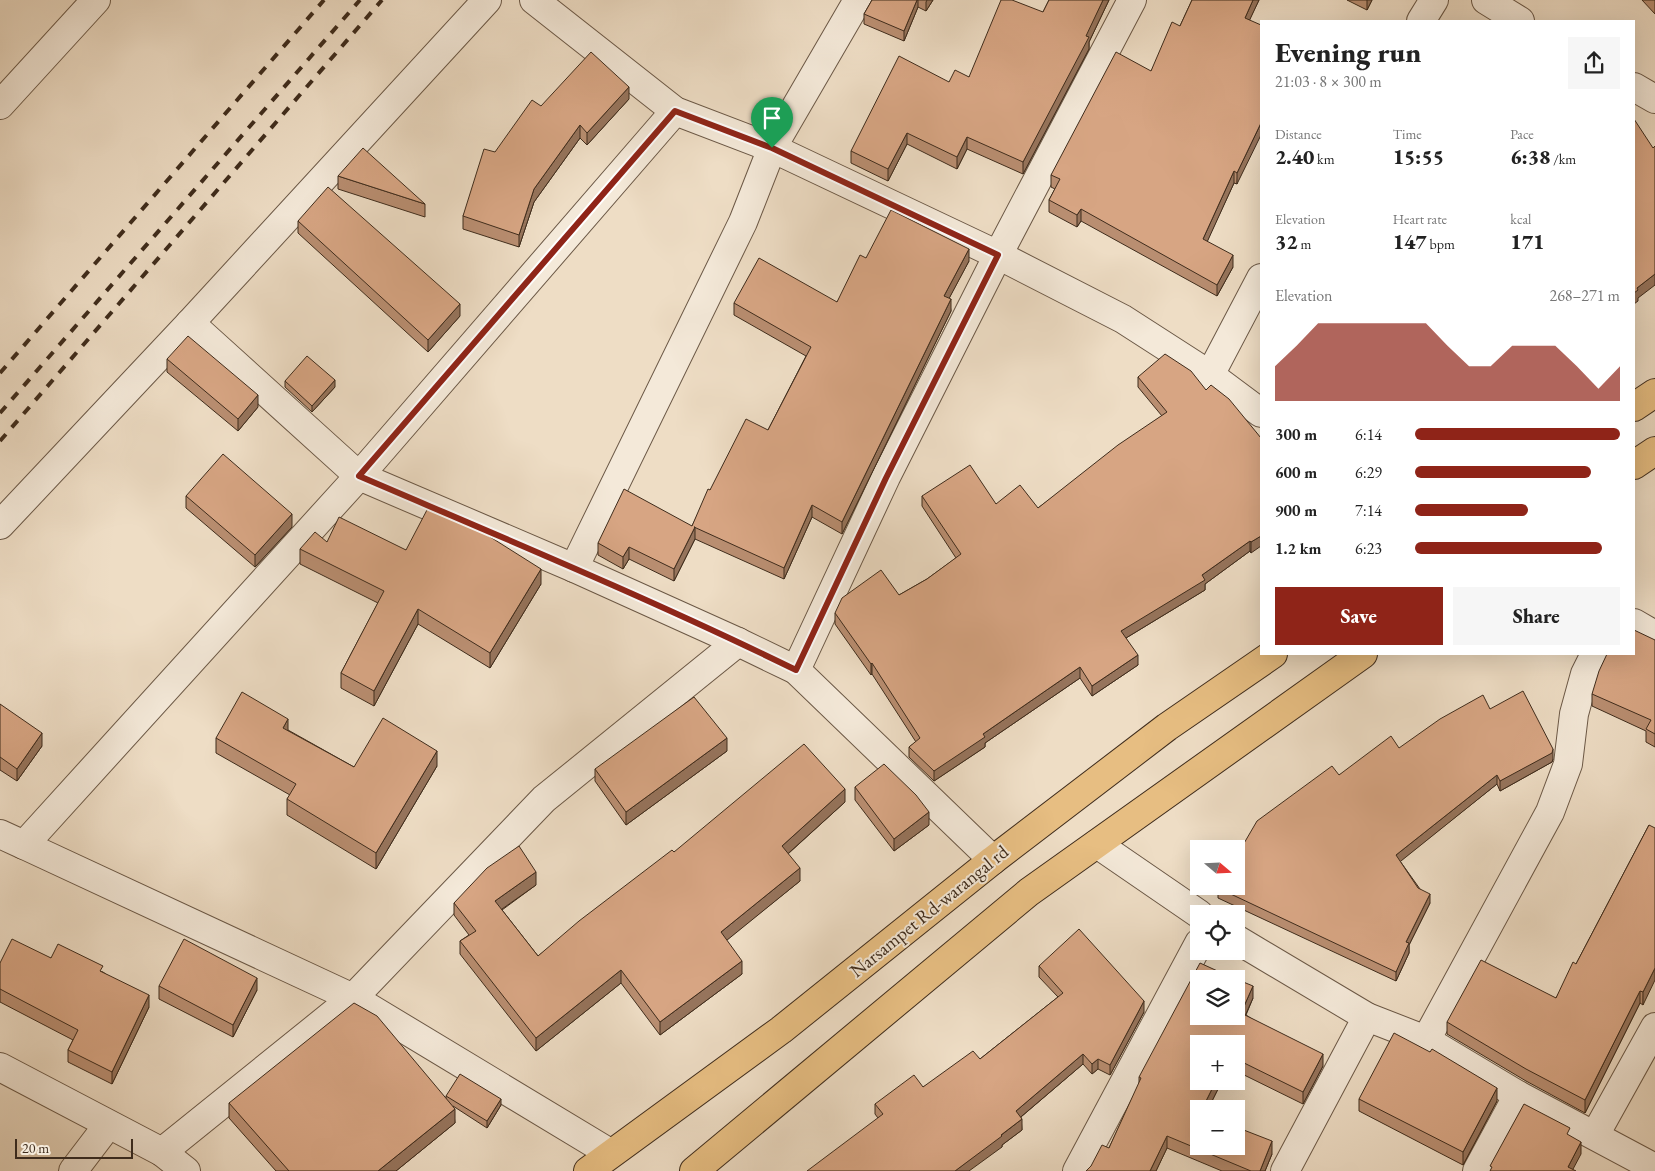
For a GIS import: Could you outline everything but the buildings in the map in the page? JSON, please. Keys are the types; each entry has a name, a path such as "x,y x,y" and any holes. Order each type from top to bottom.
{"main road":[{"path":"1635,406 1655,393"},
{"path":"1635,464 1655,451"},
{"name":"Narsampet Rd-warangal rd","path":"588,1171 610,1153 781,1030 993,860 1167,727 1272,655"},
{"path":"694,1171 1030,892 1362,655"}],"street":[{"path":"0,105 96,0"},
{"path":"0,525 190,323 487,0"},
{"path":"534,0 675,111 772,148 998,255 1123,319 1210,375 1260,413"},
{"path":"574,568 743,222 772,148 858,0"},
{"path":"796,670 886,478 998,255 1132,0"},
{"path":"1422,20 1434,0"},
{"path":"1494,2 1519,20"},
{"path":"1635,88 1655,99"},
{"path":"24,845 359,476 675,111"},
{"path":"1210,375 1260,280"},
{"path":"190,323 359,476 574,568 796,670 993,860"},
{"path":"1635,624 1655,635"},
{"path":"162,1152 353,998 544,799 738,642"},
{"path":"1426,1040 1550,812 1568,764 1574,714 1585,674 1594,655"},
{"path":"0,834 353,998 610,1153"},
{"path":"1097,844 1190,908"},
{"path":"1245,943 1367,1017 1426,1040 1518,1095 1655,1168"},
{"path":"1077,1171 1190,960"},
{"path":"1285,1171 1367,1017"},
{"path":"1595,1135 1655,1027"},
{"path":"0,1067 162,1152 186,1171"},
{"path":"1477,1171 1518,1095"},
{"path":"73,1171 108,1125"}],"railway":[{"path":"0,373 324,0"},
{"path":"0,413 360,0"},
{"path":"0,441 382,0"}],"route":[{"path":"675,111 772,148 998,255 886,478 796,670 574,568 359,476 675,111"}]}
